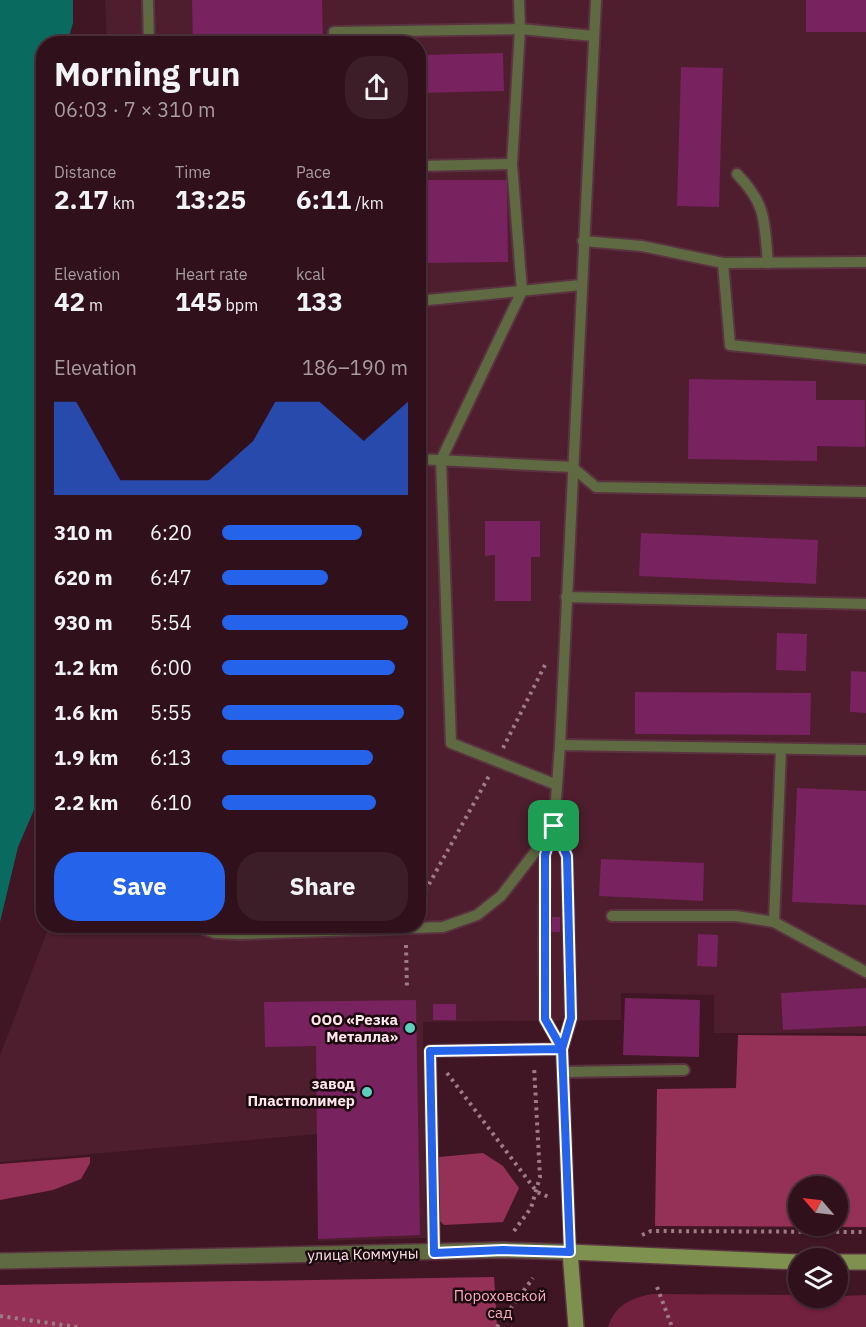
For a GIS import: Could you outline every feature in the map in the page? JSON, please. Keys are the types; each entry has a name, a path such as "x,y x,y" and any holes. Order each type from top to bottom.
{"main road":[{"name":"улица Коммуны","path":"570,1252 788,1262"},
{"path":"570,1252 576,1327"},
{"path":"848,1262 866,1262"}],"street":[{"name":"улица Коммуны","path":"0,1261 503,1250 570,1252"}],"lane":[{"path":"148,0 149,36"},
{"path":"519,0 520,29 512,164 522,291 441,460 451,743 557,785"},
{"path":"562,1049 545,1019 545,855 554,826 560,745 596,0"},
{"path":"334,36 334,32 520,29 594,36"},
{"path":"426,166 512,164"},
{"path":"737,174 755,193 763,213 768,262"},
{"path":"583,241 642,246 723,263 866,261"},
{"path":"723,263 730,345 866,358"},
{"path":"426,300 581,285"},
{"path":"426,459 572,467 596,487 866,492"},
{"path":"566,597 866,604"},
{"path":"560,745 866,750"},
{"path":"774,922 781,748"},
{"path":"426,927 443,927 477,915 501,896 554,826"},
{"path":"554,826 567,856 571,1018 562,1049 562,1072 570,1252"},
{"path":"612,916 736,916 774,922 866,972"},
{"path":"216,933 265,933"},
{"path":"434,1253 430,1051 562,1049"},
{"path":"562,1072 684,1070"}],"path":[{"path":"406,933 407,990"},
{"path":"509,1234 531,1209 540,1177 533,1050"},
{"path":"430,1051 537,1192"},
{"path":"631,1235 651,1231 866,1232"},
{"path":"497,1327 533,1278"},
{"path":"657,1287 672,1327"},
{"path":"0,1316 77,1327"}],"shaded area":[{"path":"0,0 73,0 73,23 69,36 36,36 36,805 18,847 0,922"},
{"path":"105,0 866,0 866,1033 714,1033 714,995 621,993 621,1020 423,1022 426,1238 318,1241 317,1134 0,1162 0,1056 46,933 426,933 426,36 107,36"},
{"path":"738,1035 866,1036 866,1227 848,1227 848,1176 788,1176 788,1227 655,1226 657,1089 736,1088"},
{"path":"483,1153 503,1166 519,1188 503,1222 444,1225 437,1218 439,1157"},
{"path":"90,1157 90,1163 81,1179 53,1190 0,1200 0,1164"},
{"name":"Пороховской сад","path":"494,1277 497,1327 0,1327 0,1285"},
{"path":"652,1294 788,1295 788,1308 848,1308 848,1296 866,1295 866,1327 608,1327 619,1308 637,1298"}],"building":[{"path":"192,0 322,0 323,36 193,36"},
{"path":"806,0 866,0 866,32 806,32"},
{"path":"503,53 504,91 426,93 426,55"},
{"path":"681,67 723,68 719,207 677,206"},
{"path":"426,180 507,180 508,262 426,263"},
{"path":"689,379 816,381 816,400 865,400 865,447 817,446 817,461 688,459"},
{"path":"485,521 540,521 540,557 531,557 531,601 495,601 495,555 485,556"},
{"path":"641,533 818,540 816,584 639,576"},
{"path":"777,633 807,634 806,671 776,670"},
{"path":"851,671 866,672 866,713 850,712"},
{"path":"635,692 811,693 810,735 635,734"},
{"path":"797,788 866,791 866,905 792,902"},
{"path":"601,859 704,863 703,901 599,896"},
{"path":"552,917 560,917 560,932 551,932"},
{"path":"698,934 718,935 717,967 697,966"},
{"path":"866,988 866,1026 783,1030 781,993"},
{"path":"625,998 700,1000 699,1057 623,1055"},
{"name":"завод Пластполимер","path":"416,1000 420,1235 318,1239 316,1046 265,1047 264,1002"},
{"path":"433,1004 456,1004 456,1020 433,1020"}],"place":[{"name":"ООО «Резка Металла»","path":"410,1028"},
{"name":"завод Пластполимер","path":"367,1092"}],"route":[{"path":"554,826 545,855 545,1019 562,1049 570,1252 503,1250 434,1253 430,1051 562,1049 571,1018 567,856 554,826"}]}
